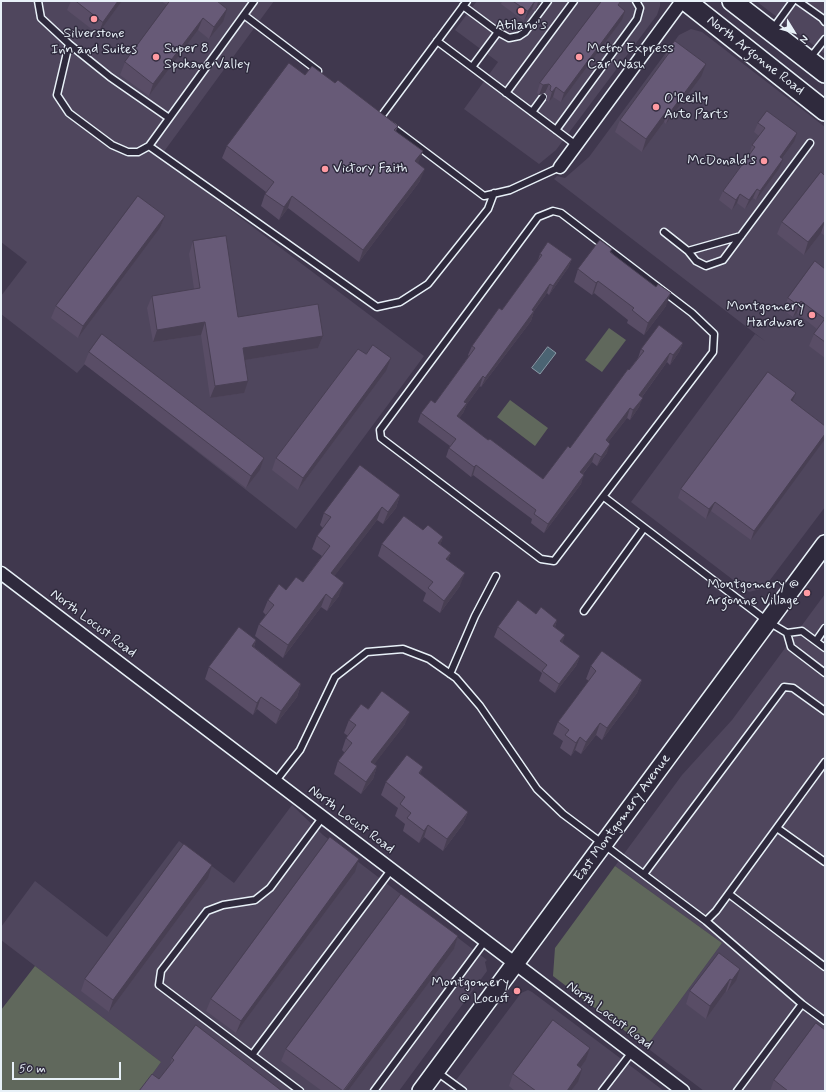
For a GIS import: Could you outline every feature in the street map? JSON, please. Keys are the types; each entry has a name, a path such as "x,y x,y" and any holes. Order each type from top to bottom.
{"main road":[{"name":"North Argonne Road","path":"686,1 825,111"},
{"name":"North Argonne Road","path":"732,1 825,73"},
{"name":"East Montgomery Avenue","path":"421,1091 825,544"}],"street":[{"path":"560,167 682,1"},
{"name":"North Locust Road","path":"3,579 276,782 683,1091"}],"lane":[{"path":"38,1 41,18 69,44 110,77 169,118"},
{"path":"69,44 57,95 69,113 112,145 128,152 138,152 149,146 254,1"},
{"path":"380,118 465,4 498,32 510,38 519,36 526,32 548,1"},
{"path":"506,93 574,1"},
{"path":"556,130 637,19 640,8 636,1"},
{"path":"771,31 794,1"},
{"path":"798,1 822,18 825,22"},
{"path":"244,15 321,73"},
{"path":"472,67 498,32"},
{"path":"809,60 825,39"},
{"path":"437,41 576,145"},
{"path":"532,112 543,97"},
{"path":"374,113 484,196 510,190 560,167"},
{"path":"664,232 688,252 696,261 706,266 723,260 810,143"},
{"path":"149,146 377,307 400,302 428,284 488,209 494,193"},
{"path":"553,211 567,218 692,313 714,334 713,352 604,497 554,561 541,559 381,438 380,430 538,218 553,211"},
{"path":"688,252 742,236"},
{"path":"604,497 767,621 787,633 802,631 825,648"},
{"path":"584,611 644,528"},
{"path":"450,674 475,616 496,576"},
{"path":"816,641 825,628"},
{"path":"787,633 791,647 825,673"},
{"path":"276,782 300,750 335,677 367,652 403,649 429,659 456,678 480,706 537,789 563,814 706,921 802,1004 825,1021"},
{"path":"644,874 784,688 793,688 825,711"},
{"path":"706,921 729,894 825,762"},
{"path":"300,1091 159,985 161,972 207,911 224,905 254,900 270,888 322,818"},
{"path":"777,828 825,862"},
{"path":"252,1055 391,870"},
{"path":"729,894 825,967"},
{"path":"374,1091 485,941"},
{"path":"737,1091 802,1004"},
{"path":"602,1091 632,1052"},
{"path":"435,1071 463,1091"}],"shaded area":[{"path":"1,1 274,1 160,157 424,356 296,529 85,364 77,373 1,314 1,296 27,262 1,242"},
{"path":"477,1 660,1 660,6 657,15 556,150 539,164 464,109 498,62 455,30"},
{"path":"756,1 825,1 825,54"},
{"path":"691,29 702,32 825,127 825,507 764,588 749,592 631,502 755,334 765,341 554,179 557,176 565,178 589,157 679,35"},
{"path":"609,328 626,340 602,372 585,360"},
{"path":"510,400 548,428 535,446 497,417"},
{"path":"825,594 825,1091 704,1091 646,1047 722,943 615,866 682,775 732,720"},
{"path":"292,805 323,835 487,960 485,962 487,971 399,1091 140,1091 161,1062 1,940 1,927 35,881 107,937 179,841 234,883"},
{"path":"615,866 722,943 646,1047 553,976 555,948"},
{"path":"35,966 161,1062 140,1091 1,1091 1,1010"},
{"path":"528,990 664,1091 448,1091 521,993"}],"water":[{"path":"548,347 556,353 540,374 532,368"}],"building":[{"path":"76,1 118,1 103,22"},
{"name":"Super 8 Spokane Valley","path":"170,1 217,1 227,9 214,27 203,18 153,84 125,62"},
{"path":"513,1 535,1 528,11"},
{"name":"Metro Express Car Wash","path":"602,1 621,1 618,5 625,11 564,93 556,87 552,92 549,84 543,85 540,83"},
{"name":"O'Reilly Auto Parts","path":"675,41 706,64 671,111 668,109 646,139 620,120 669,53 667,52"},
{"name":"Victory Faith","path":"289,63 305,75 312,66 335,83 338,80 398,126 394,130 423,151 415,161 425,169 363,250 292,196 284,207 265,194 274,182 227,146"},
{"name":"McDonald's","path":"767,111 797,133 780,157 783,159 760,191 757,189 749,200 740,194 736,200 723,191 755,147 752,145 765,128 758,123"},
{"path":"821,172 825,176 825,221 808,242 782,222"},
{"path":"138,196 165,216 83,326 56,306"},
{"path":"226,236 238,317 318,304 323,336 243,348 248,381 215,386 205,322 157,330 152,296 200,288 193,241"},
{"path":"600,240 612,249 610,252 656,287 658,284 671,293 648,323 632,310 634,308 598,281 596,283 578,269"},
{"path":"548,242 572,259 553,286 550,284 532,310 534,311 485,378 483,376 464,402 467,403 457,416 488,440 490,439 543,479 568,446 570,448 628,369 629,370 644,351 641,349 659,325 683,343 673,355 670,353 639,395 643,398 633,410 630,408 606,440 610,444 601,457 595,453 580,472 584,475 548,524 534,514 536,510 476,465 474,467 449,448 456,439 421,413 431,400 435,403 475,348 472,346 499,308 502,310 542,255 540,254"},
{"path":"815,261 825,269 825,319 801,301 798,305 788,298"},
{"path":"825,319 825,342 814,334"},
{"path":"102,334 264,458 251,476 89,352"},
{"path":"373,345 391,358 303,478 276,458 358,349 366,354"},
{"path":"768,372 796,393 791,400 825,426 825,434 754,531 715,502 709,509 681,489"},
{"path":"360,465 400,495 388,512 382,507 331,573 344,583 332,599 326,594 288,645 259,624 274,605 268,600 279,584 286,590 296,577 303,582 330,546 317,536 331,517 324,513"},
{"path":"404,516 423,530 428,525 443,537 438,543 451,553 446,559 465,573 444,601 428,588 433,582 382,544"},
{"path":"518,600 536,614 541,607 557,620 553,626 565,635 560,641 580,656 559,684 542,671 547,665 498,627"},
{"path":"239,627 256,640 252,646 301,684 281,711 261,697 257,703 209,667"},
{"path":"602,651 642,680 607,728 600,723 586,742 580,737 576,743 565,735 569,730 558,722 596,671 591,666"},
{"path":"382,691 410,712 371,762 377,766 366,782 338,761 352,743 346,738 356,725 349,720 361,704 368,709"},
{"path":"407,755 423,767 419,773 468,812 447,839 428,825 424,831 407,818 411,813 400,804 405,797 386,782"},
{"path":"330,837 359,859 241,1021 211,999"},
{"path":"184,844 212,865 113,1000 85,979"},
{"path":"401,894 458,936 343,1091 286,1049"},
{"path":"719,953 740,969 732,980 730,979 710,1006 690,991"},
{"path":"553,1020 590,1048 577,1065 582,1069 567,1091 536,1091 513,1074"},
{"path":"816,1023 825,1030 825,1091 788,1091 774,1080"},
{"path":"196,1025 282,1091 139,1091 152,1074 159,1079 174,1060 172,1058"}],"place":[{"name":"Atilano's","path":"521,11"},
{"name":"Silverstone Inn and Suites","path":"94,19"},
{"name":"Super 8 Spokane Valley","path":"156,57"},
{"name":"Metro Express Car Wash","path":"579,57"},
{"name":"O'Reilly Auto Parts","path":"656,107"},
{"name":"McDonald's","path":"764,161"},
{"name":"Victory Faith","path":"325,169"},
{"name":"Montgomery Hardware","path":"812,315"},
{"name":"Montgomery @ Argonne Village","path":"807,593"},
{"name":"Montgomery @ Locust","path":"517,991"}]}
